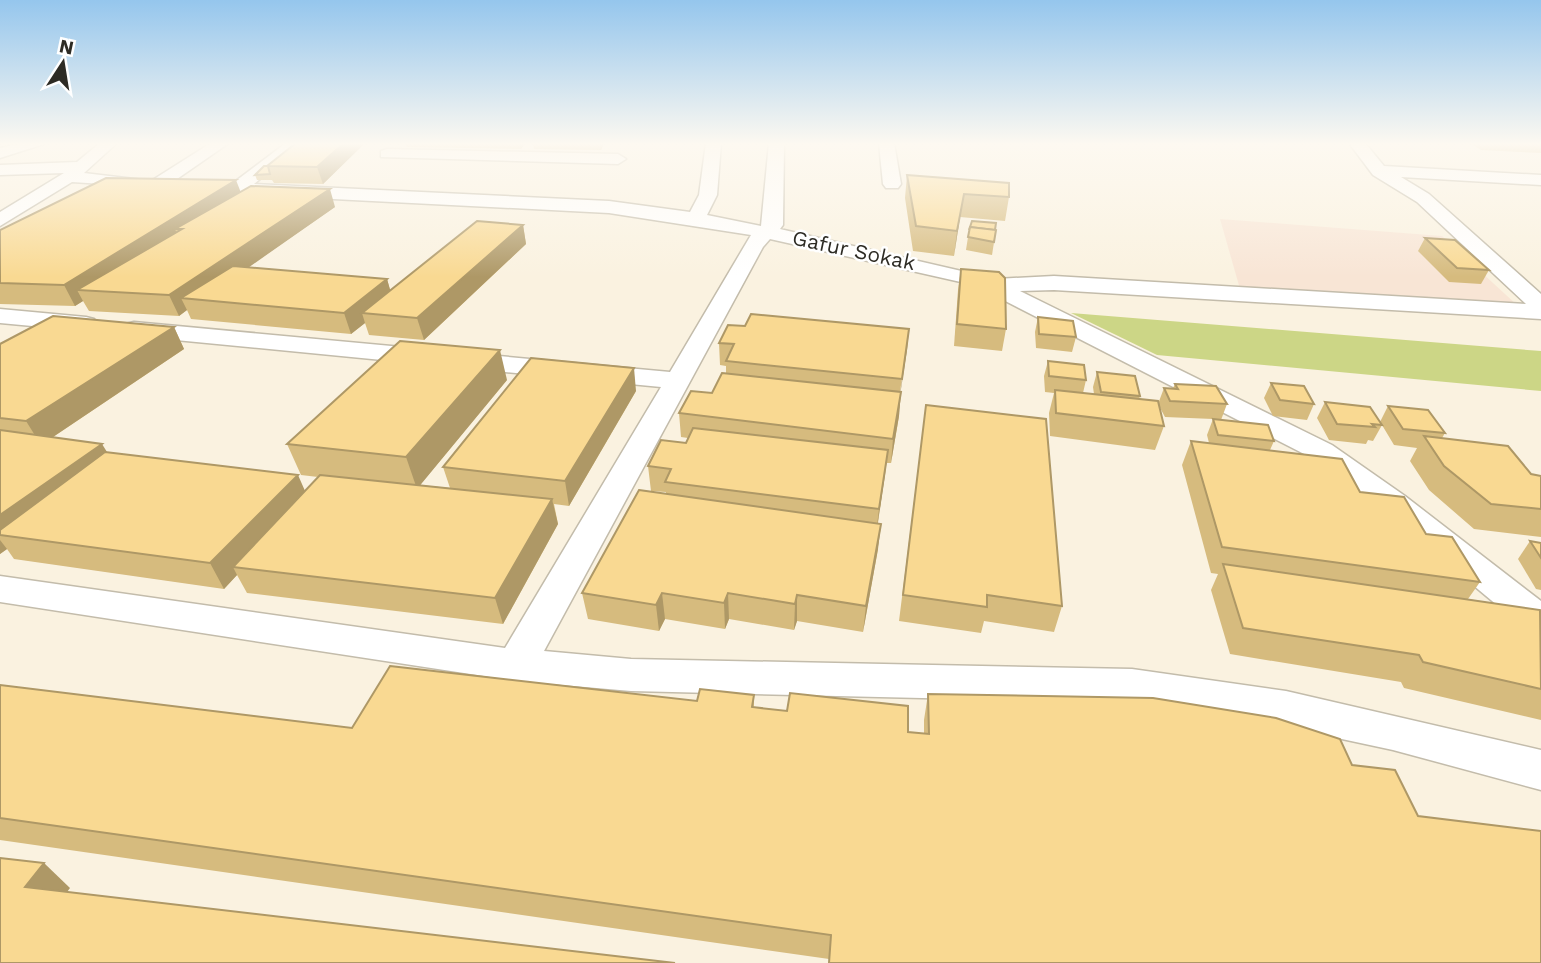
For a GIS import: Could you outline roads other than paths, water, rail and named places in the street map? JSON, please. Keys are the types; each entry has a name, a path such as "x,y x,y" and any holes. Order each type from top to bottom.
{"street":[{"path":"0,219 49,188"},
{"name":"Gafur Sokak","path":"419,188 544,203 611,201 923,265 998,286 1321,451 1394,503 1541,621"},
{"path":"696,219 709,188"},
{"path":"516,665 754,244 768,233 775,216 776,188"},
{"path":"1407,188 1423,198 1541,306"},
{"path":"525,219 544,203"},
{"path":"0,205 24,204"},
{"path":"998,286 1066,283 1541,312"},
{"path":"0,316 678,382"},
{"path":"0,589 516,665 631,675 1132,686 1286,709 1393,732 1541,771"}]}
